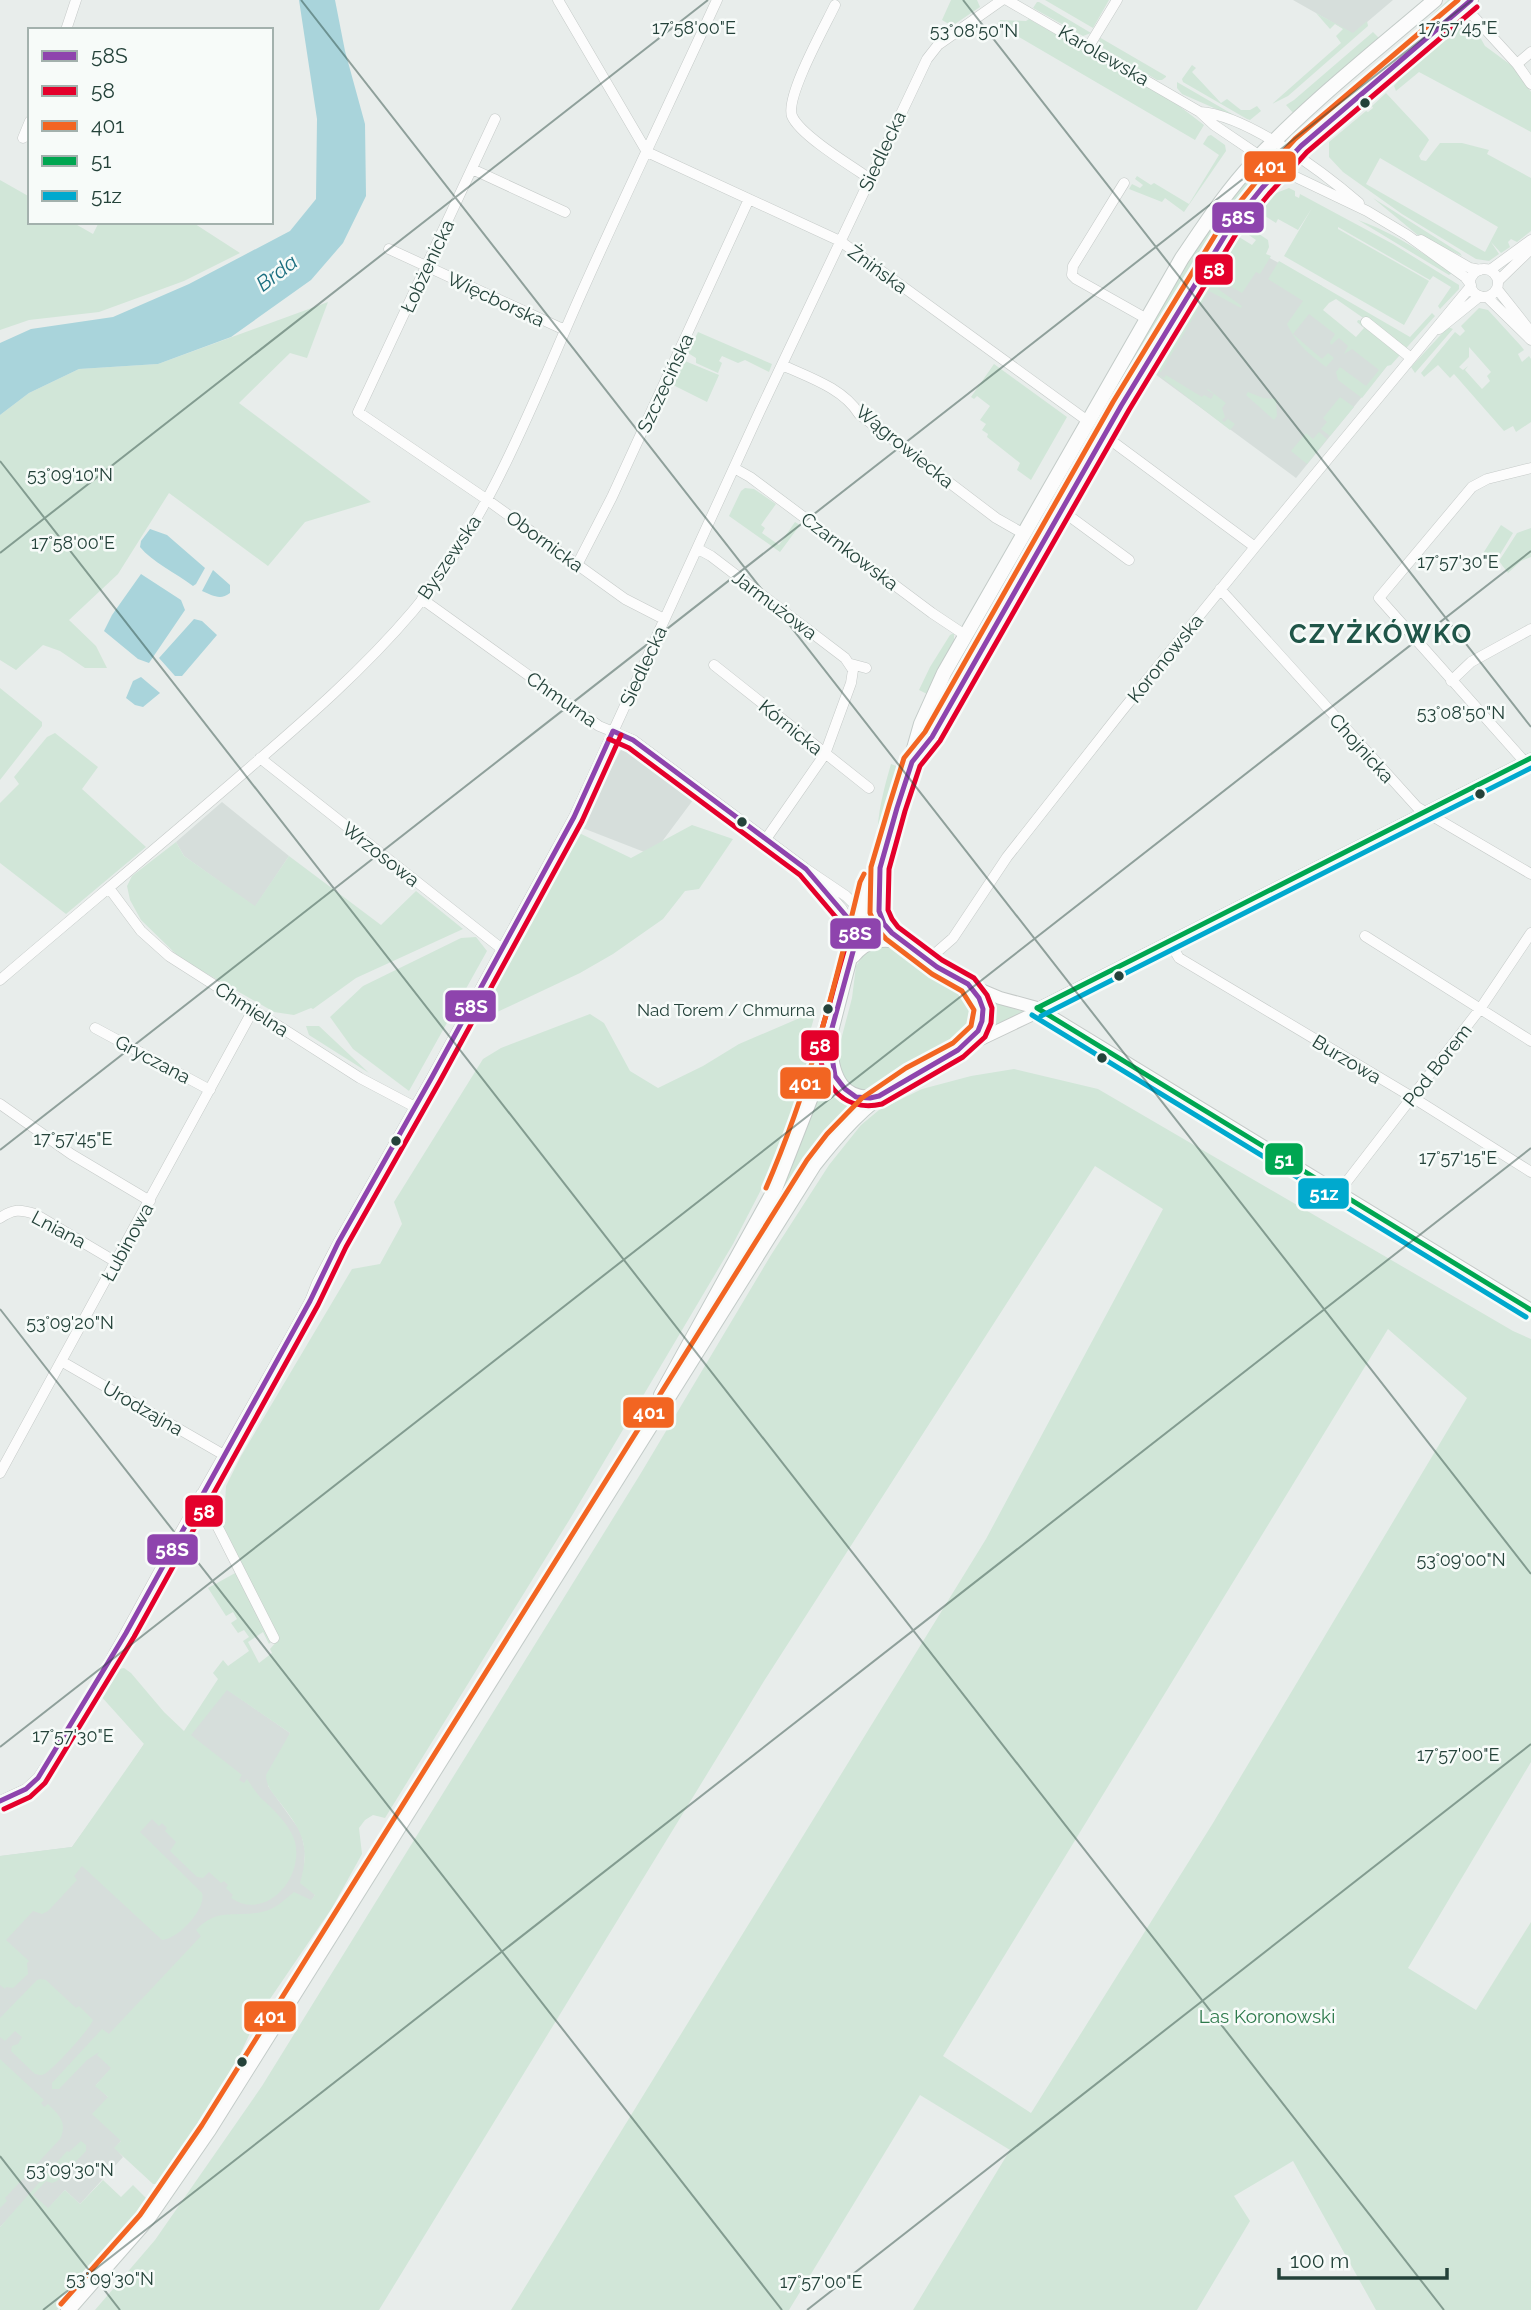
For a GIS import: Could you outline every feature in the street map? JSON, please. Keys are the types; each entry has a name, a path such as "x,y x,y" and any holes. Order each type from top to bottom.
{"main road":[{"path":"68,2310 147,2220 202,2141 814,1165 851,1121 879,1096 909,1076 958,1050 978,1031 983,1009 979,998 968,984 898,938 879,912 880,867 921,724 965,635 1182,258 1205,224 1273,141 1435,0"},
{"path":"912,762 932,737 1061,510 1208,261 1242,211 1294,153 1468,3"},
{"path":"631,1455 640,1433 775,1189 811,1097 830,1039 869,884 880,867"},
{"path":"852,957 872,940 898,938"},
{"path":"830,1039 832,1068 839,1084 856,1097 879,1096"}],"street":[{"path":"67,28 76,0"},
{"path":"558,0 647,152"},
{"name":"Byszewska","path":"0,980 356,674 422,599 470,532 523,424 717,0"},
{"name":"Karolewska","path":"1004,0 1089,46 1200,112 1214,125 1279,169 1367,211"},
{"name":"Siedlecka","path":"0,1801 26,1789 38,1778 122,1641 573,817 869,178 927,59 938,45 1004,0"},
{"path":"1089,46 1117,0"},
{"path":"1468,3 1531,84"},
{"path":"835,5 797,84 791,103 792,115 799,125 823,146 869,178"},
{"path":"1517,64 1531,52"},
{"name":"Karolewska","path":"1200,112 1216,113 1294,153 1367,211"},
{"name":"Łobżenicka","path":"359,412 495,120"},
{"path":"23,138 28,126"},
{"name":"Żnińska","path":"647,152 840,241 1088,422"},
{"path":"472,169 565,212"},
{"path":"1124,183 1073,266 1072,275 1147,319"},
{"name":"Szczecińska","path":"577,565 612,497 749,199"},
{"path":"1367,211 1407,235 1465,277 1531,340"},
{"path":"1407,235 1470,268 1485,270 1531,240"},
{"name":"Więcborska","path":"389,249 565,330"},
{"path":"1498,285 1509,268 1531,249"},
{"path":"1485,270 1531,332"},
{"name":"Koronowska","path":"924,957 937,953 957,933 1007,856 1220,589 1471,285 1473,276 1485,270"},
{"name":"Koronowska","path":"1430,335 1498,285"},
{"path":"1366,322 1411,358"},
{"name":"Wągrowiecka","path":"782,365 825,385 853,404 859,414 996,518 1024,534"},
{"name":"Obornicka","path":"359,412 486,499 625,600 664,619"},
{"path":"1105,436 1255,547"},
{"name":"Czarnkowska","path":"734,468 965,635"},
{"path":"958,1050 1528,760 1451,681 1379,598 1472,487 1487,479 1531,468"},
{"path":"1061,510 1129,560"},
{"name":"Jarmużowa","path":"698,549 711,556 850,664 866,668"},
{"name":"Chojnicka","path":"1220,589 1408,799 1425,812 1531,874"},
{"name":"Chmurna","path":"422,599 599,726 633,740 846,896 862,912 898,938"},
{"path":"1451,681 1471,662 1531,629"},
{"path":"766,839 825,754 851,683 853,670 850,664"},
{"name":"Kórnicka","path":"714,666 869,788"},
{"name":"Wrzosowa","path":"260,758 502,949"},
{"name":"Chmurna","path":"806,869 842,909 857,937"},
{"name":"Chmielna","path":"109,888 150,941 169,956 360,1078 415,1107"},
{"name":"Pod Borem","path":"1338,1193 1480,1009 1531,933"},
{"path":"1365,936 1531,1041"},
{"name":"Burzowa","path":"1169,941 1179,958 1412,1097 1531,1172"},
{"path":"968,984 1000,998 1037,1008 1531,1310"},
{"name":"Łubinowa","path":"0,1473 253,1010"},
{"name":"Gryczana","path":"95,1028 211,1090"},
{"path":"0,1104 71,1154 149,1201"},
{"name":"Lniana","path":"0,1218 10,1211 23,1210 34,1214 116,1262"},
{"name":"Urodzajna","path":"61,1362 224,1455"},
{"path":"201,1494 274,1638"}],"shaded area":[{"path":"1293,0 1393,0 1353,34"},
{"path":"1236,240 1322,286 1311,302 1387,366 1296,478 1155,374"},
{"path":"623,746 696,796 652,855 580,827"},
{"path":"222,802 289,856 255,907 184,856 176,842"},
{"path":"225,1688 290,1733 268,1786 301,1832 305,1851 304,1870 315,1895 306,1909 112,2068 96,2085 108,2097 121,2141 115,2148 123,2157 80,2204 65,2190 48,2209 19,2207 0,2227 0,1856 72,1847 163,1715 187,1736"}],"green space":[{"path":"951,0 977,0 980,7 952,26 942,20"},
{"path":"1045,0 1109,0 1093,28"},
{"path":"1292,0 1353,33 1367,21 1368,26 1288,96 1272,104 1341,43 1336,36 1343,29 1335,24 1330,29 1316,13"},
{"path":"1448,0 1463,0 1310,130 1305,127 1402,44"},
{"path":"1037,2 1091,33 1083,36 1033,8"},
{"path":"1468,16 1485,46 1515,68 1531,92 1531,132 1419,72 1396,91 1394,86 1413,63"},
{"path":"1029,19 1174,102 1204,125 1195,140 997,24 1000,20"},
{"path":"1373,32 1380,39 1294,114 1286,105"},
{"path":"1099,37 1166,77 1157,80 1103,48"},
{"path":"1192,65 1196,68 1192,72 1221,103 1227,99 1241,110 1250,110 1257,106 1261,111 1250,120 1247,119 1183,82 1182,79"},
{"path":"1177,82 1246,122 1182,94 1177,88"},
{"path":"1386,93 1427,137 1429,140 1419,156 1421,160 1426,161 1440,143 1462,143 1489,150 1487,154 1531,178 1531,231 1517,242 1511,239 1508,242 1510,247 1501,253 1491,242 1499,254 1489,261 1476,259 1402,214 1343,172 1329,157 1329,142 1373,108","holes":["1380,158 1498,227 1485,252 1366,184"]},
{"path":"1211,135 1225,145 1226,151 1184,212 1165,198 1162,202 1129,189 1132,184 1140,188 1143,185 1135,179 1137,176 1189,204 1219,155 1203,144"},
{"path":"0,180 28,196 28,224 76,224 93,234 98,224 195,224 240,253 184,281 99,312 29,320 0,330"},
{"path":"1246,180 1251,184 1208,240 1170,312 1164,309 1161,314 1166,318 1105,419 1099,414 1182,270 1209,228"},
{"path":"1289,188 1295,191 1295,196 1299,198 1300,194 1393,244 1459,285 1459,289 1440,309 1438,306 1451,287 1433,276 1430,280 1338,227 1429,281 1404,325 1284,256 1312,208 1298,230 1278,219 1276,223 1265,216 1260,224 1252,219 1271,195"},
{"path":"1373,198 1460,253 1462,256 1420,237"},
{"path":"1358,220 1395,237 1452,273 1449,275"},
{"path":"1248,224 1268,240 1266,254 1271,256 1260,274 1256,272 1242,293 1222,281 1218,289 1242,306 1241,308 1209,291 1161,372 1157,371 1239,237 1252,245 1256,240 1243,231"},
{"path":"1279,261 1410,337 1432,313 1435,316 1391,365 1387,366 1362,398 1338,380 1336,372 1340,367 1366,386 1379,370 1352,349 1344,354 1348,346 1339,338 1331,345 1335,334 1309,314 1293,334 1287,324 1303,301 1268,279","holes":["1336,299 1369,322 1357,322 1364,328 1356,337 1323,310"]},
{"path":"328,302 307,358 290,353 239,403 371,502 305,522 268,566 169,493 118,574 69,620 96,646 107,668 85,668 60,651 43,645 16,670 0,660 0,415 29,393 79,369 158,364"},
{"path":"1479,308 1488,310 1524,350 1518,354 1522,362 1529,356 1531,359 1531,422 1516,432 1513,426 1504,431 1454,374 1450,378 1438,365 1424,377 1421,373 1455,332 1460,336 1465,331 1461,326","holes":["1469,347 1491,372 1487,376 1490,381 1482,389 1465,370 1468,366 1463,370 1459,367 1469,357"]},
{"path":"1448,327 1453,329 1415,373 1411,367"},
{"path":"698,332 772,364 769,372 745,360 738,363 722,356 718,373 696,363 696,358 688,353"},
{"path":"1293,334 1322,359 1328,353 1334,358 1326,367 1314,358"},
{"path":"685,361 719,375 707,402 673,385"},
{"path":"994,364 1067,417 1031,480 1017,470 1020,463 987,437 988,434 982,430 986,424 980,420 990,406 977,396 974,399 971,397"},
{"path":"1156,373 1164,378 1166,375 1202,397 1204,395 1211,399 1214,394 1208,389 1226,403 1222,408 1225,417 1222,420 1224,422 1228,419 1235,424 1230,430"},
{"path":"1248,392 1263,398 1276,399 1277,416 1274,420 1246,395"},
{"path":"1340,397 1354,407 1330,436 1321,429 1327,422 1323,418"},
{"path":"1095,422 1098,424 1089,440 1093,443 922,741 951,672"},
{"path":"1319,432 1327,439 1307,464 1291,451 1306,433 1313,439"},
{"path":"745,488 754,489 776,504 761,525 765,528 762,533 779,545 795,522 800,525 780,552 729,516"},
{"path":"1501,525 1513,533 1499,556 1488,560 1482,555"},
{"path":"1531,528 1531,557 1521,561 1508,573 1499,561 1517,533"},
{"path":"954,633 954,643 927,694 919,690 930,667 950,635"},
{"path":"0,688 42,722 42,726 0,780"},
{"path":"55,733 98,767 82,789 146,847 66,914 0,863 0,803 19,784 14,777 47,737"},
{"path":"891,764 899,767 877,839 881,802"},
{"path":"1520,769 1524,777 1491,793 1487,785"},
{"path":"692,825 733,839 699,889 685,891 663,919 580,973 493,1014 478,1011 575,831 631,858"},
{"path":"176,842 184,856 255,906 289,856 381,925 416,891 463,929 356,978 313,1009 294,1015 274,1012 181,959 141,920 130,900 127,886 132,876"},
{"path":"476,937 487,951 409,1091 353,1049 330,1017 363,986 461,938"},
{"path":"892,944 975,999 977,1023 963,1041 918,1064 878,1091 860,1092 843,1081 837,1055 852,998 856,966 868,949"},
{"path":"988,1001 992,1001 1024,1012 986,1031"},
{"path":"816,1011 807,1042 816,1045 784,1138 733,1244 573,1514 385,1818 373,1815 359,1828 362,1854 332,1908 257,2018 237,2061 160,2184 153,2184 114,2148 121,2141 92,2114 108,2097 95,2086 111,2068 97,2055 99,2052 87,2060 59,2089 52,2089 52,2083 102,2029 109,2034 201,1936 196,1930 204,1923 219,1916 267,1911 294,1892 311,1900 315,1895 300,1883 305,1858 302,1839 266,1779 290,1733 227,1690 191,1735 242,1775 239,1780 244,1783 247,1779 293,1836 296,1856 294,1869 280,1893 269,1900 244,1904 231,1898 233,1895 226,1888 228,1885 224,1881 221,1883 209,1872 203,1878 197,1877 170,1851 176,1842 165,1831 167,1828 162,1823 159,1826 152,1819 140,1832 202,1893 200,1907 190,1923 175,1935 162,1940 82,1866 74,1876 77,1880 48,1911 42,1914 33,1911 6,1940 29,1961 28,1974 13,1988 5,1989 0,1985 0,1856 72,1847 144,1744 99,1694 114,1670 124,1668 131,1673 184,1731 218,1679 213,1673 223,1660 228,1666 249,1651 243,1641 249,1637 244,1630 238,1633 231,1623 237,1619 233,1612 226,1616 208,1588 237,1572 273,1639 269,1644 263,1632 248,1642 259,1663 272,1653 270,1649 277,1641 212,1506 225,1504 226,1486 241,1456 352,1269 380,1264 402,1224 394,1202 483,1059 501,1048 590,1014 604,1023 630,1071 658,1088 703,1066 739,1044"},
{"path":"306,1026 319,1026 369,1073 309,1035"},
{"name":"Las Koronowski","path":"1014,1069 1098,1089 1531,1339 1531,1762 1408,1968 1476,2010 1531,1922 1531,2310 1376,2310 1293,2161 1234,2196 1250,2221 1197,2310 913,2310 1010,2150 920,2095 789,2310 511,2310 986,1539 1163,1209 1095,1166 764,1681 379,2310 95,2310 155,2240 262,2086 641,1473 771,1255 829,1165 861,1125 879,1110 922,1089 971,1076","holes":["1388,1329 1467,1398 1213,1823 1031,2113 943,2056"]},
{"path":"828,1073 861,1102 728,1291 751,1245 825,1074"},
{"path":"41,1979 46,1980 76,2008 79,2006 93,2020 64,2056 41,2075 35,2074 11,2051 12,2046 18,2044 22,2037 15,2031 5,2041 0,2037 0,2018"},
{"path":"0,2059 44,2100 41,2103 44,2107 48,2104 56,2112 63,2128 60,2139 5,2198 7,2201 0,2208"},
{"path":"81,2141 86,2145 86,2151 57,2181 46,2181 33,2195 48,2208 65,2190 80,2204 103,2180 121,2197 133,2185 146,2198 135,2214 139,2218 57,2310 0,2310 0,2227 67,2151"}],"water":[{"name":"Brda","path":"299,0 335,0 345,51 365,124 366,196 343,243 311,280 231,337 158,364 79,369 29,393 0,415 0,343 31,329 113,317 189,284 290,231 316,199 317,119"},
{"path":"150,529 167,535 205,568 196,584 193,586 158,563 140,547"},
{"path":"213,570 230,585 230,593 223,597 202,591"},
{"path":"141,574 181,600 185,610 149,663 138,659 104,631"},
{"path":"194,619 202,621 217,635 182,676 175,676 159,658"},
{"path":"141,677 160,693 143,707 126,698 133,681"}],"transit line":[{"name":"401","path":"61,2304 140,2215 202,2125 807,1160 827,1134 862,1098 906,1068 953,1043 971,1026 974,1010 962,991 932,974 886,939 877,929 870,913 871,867 904,758 925,732 1113,402 1222,224 1295,139 1458,0"},
{"name":"58S","path":"613,731 633,740 806,869 847,917 857,937 829,1039 835,1076 845,1089 856,1097 879,1096 958,1050 978,1031 983,1009 979,998 968,984 937,967 892,933 884,924 879,911 880,868 912,762 932,737 1121,406 1229,229 1301,146 1471,0"},
{"name":"58","path":"609,739 629,748 800,875 840,922 848,938 820,1038 820,1052 827,1078 842,1098 867,1106 882,1104 963,1057 985,1037 991,1023 992,1008 987,995 974,978 942,960 898,927 888,910 889,869 920,766 940,741 1129,410 1236,234 1307,152 1477,7"},
{"name":"58S","path":"0,1801 26,1789 38,1778 126,1633 574,817 613,731"},
{"name":"58","path":"4,1809 30,1797 45,1783 134,1637 582,821 621,735"},
{"name":"51","path":"1037,1008 1531,758"},
{"name":"51z","path":"1041,1016 1531,768"},
{"name":"401","path":"766,1188 808,1075 864,874"},
{"name":"51","path":"1037,1008 1531,1310"},
{"name":"51z","path":"1032,1015 1526,1317"}],"place":[{"name":"Nad Torem / Chmurna","path":"828,1009"}],"district":[{"name":"CZYŻKÓWKO","path":"1381,634"}]}
